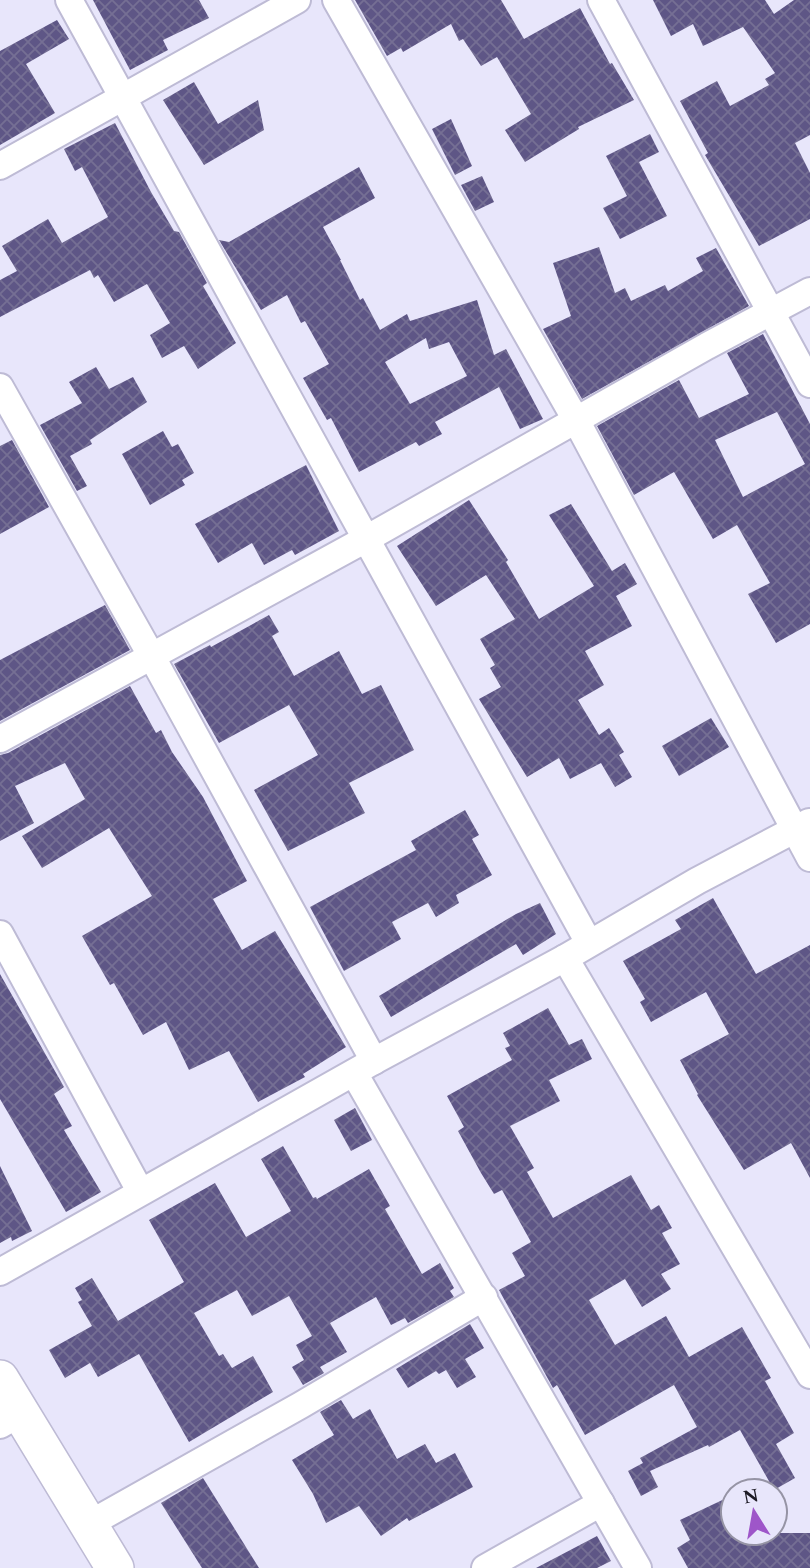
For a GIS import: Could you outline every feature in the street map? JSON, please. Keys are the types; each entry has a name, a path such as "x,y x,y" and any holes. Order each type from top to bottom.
{"street":[{"path":"69,0 589,943"},
{"path":"0,166 297,0"},
{"path":"336,0 576,420 802,825 810,858"},
{"path":"601,0 810,384"},
{"path":"0,739 366,539 707,346 810,291"},
{"path":"0,387 152,657 484,1297 638,1568"},
{"path":"0,1272 140,1191 802,825"},
{"path":"0,934 140,1191"},
{"path":"565,958 810,1375"},
{"path":"89,1524 301,1405 484,1297"},
{"path":"0,1379 10,1419 89,1524 115,1568"},
{"path":"485,1568 601,1503"}],"building":[{"path":"93,0 199,0 209,18 163,40 168,50 130,70"},
{"path":"355,0 501,0 524,39 580,8 610,64 612,63 634,100 578,127 579,129 525,162 505,130 531,114 497,57 481,66 463,39 459,41 451,24 403,52 401,48 387,56"},
{"path":"653,0 765,0 774,14 794,0 810,0 810,135 795,143 810,173 810,219 759,246 705,155 708,153 680,101 717,81 730,106 769,85 765,79 775,73 743,27 703,46 693,24 671,36"},
{"path":"57,20 69,39 26,64 55,113 0,145 0,51"},
{"path":"194,82 218,124 258,100 264,130 204,165 163,100"},
{"path":"451,119 472,166 455,175 432,129"},
{"path":"115,123 151,192 174,231 179,232 207,283 203,286 236,343 198,369 184,346 162,358 150,335 170,323 147,284 114,302 98,275 94,278 90,270 0,317 0,280 17,271 2,246 48,219 62,243 108,217 82,167 75,171 64,149"},
{"path":"650,134 659,152 639,162 667,216 620,239 603,208 627,196 606,156"},
{"path":"359,167 375,198 323,227 360,300 363,298 380,330 407,314 410,321 477,300 494,355 506,349 543,419 520,429 499,387 435,422 442,434 419,446 416,442 359,472 331,418 327,420 303,378 329,364 305,321 301,323 287,295 261,310 219,240 229,242","holes":["426,338 429,349 449,342 467,376 410,404 385,362"]},
{"path":"482,176 494,202 475,211 461,185"},
{"path":"599,247 615,293 625,288 631,301 665,285 668,291 703,271 696,258 716,248 749,306 582,399 543,329 571,316 553,263"},
{"path":"763,334 810,424 810,624 776,643 748,594 770,583 737,525 713,539 674,472 634,495 597,426 679,380 699,418 749,394 727,353","holes":["777,412 805,464 743,497 715,440"]},
{"path":"96,367 109,389 133,377 147,402 90,440 92,444 70,456 87,486 77,491 40,425 82,403 69,382"},
{"path":"163,431 172,447 178,444 194,473 182,480 185,485 150,505 122,454"},
{"path":"12,440 49,507 0,534 0,446"},
{"path":"306,465 339,531 295,555 292,550 264,565 252,543 218,563 195,524"},
{"path":"469,500 508,560 506,562 539,619 594,586 549,515 571,504 612,571 625,563 637,584 616,596 632,626 585,651 604,685 578,700 599,735 609,728 624,752 619,755 632,777 615,787 601,763 570,779 559,758 527,777 479,699 501,687 490,668 495,665 480,639 515,619 486,575 436,606 397,546"},
{"path":"105,605 130,650 0,721 0,660"},
{"path":"269,615 279,632 272,636 294,676 339,651 362,694 381,685 414,750 349,783 365,813 288,851 254,790 318,755 289,705 219,743 174,664"},
{"path":"130,686 156,733 161,730 172,752 203,797 247,881 213,899 242,950 275,931 346,1047 303,1074 305,1077 258,1102 229,1051 189,1070 166,1022 143,1035 114,983 110,985 82,936 152,896 109,828 42,868 22,836 85,799 65,763 15,786 34,823 0,841 0,755"},
{"path":"711,718 729,747 679,776 662,746"},
{"path":"465,810 479,835 472,839 492,875 456,895 459,903 436,917 428,903 392,922 401,939 344,971 310,907 416,850 411,841"},
{"path":"713,898 756,974 810,945 810,1178 791,1143 744,1170 697,1095 680,1060 729,1034 706,992 651,1022 640,1002 645,999 623,961 681,929 675,920"},
{"path":"540,903 556,934 523,955 516,944 391,1017 379,996 516,914"},
{"path":"0,974 64,1087 54,1094 72,1126 64,1130 101,1192 66,1212 0,1099"},
{"path":"548,1008 569,1045 582,1039 592,1059 549,1080 560,1101 510,1126 534,1168 527,1172 553,1218 631,1175 651,1210 659,1205 672,1228 662,1233 680,1264 661,1274 671,1289 642,1307 625,1279 589,1300 615,1345 666,1316 689,1357 742,1327 771,1378 765,1381 794,1433 776,1444 795,1478 789,1481 789,1477 767,1477 740,1430 709,1447 708,1445 650,1471 658,1487 641,1496 628,1471 643,1463 640,1458 697,1427 674,1385 585,1435 557,1385 553,1388 499,1290 525,1276 512,1253 531,1242 502,1190 494,1194 481,1173 458,1131 464,1127 447,1096 512,1060 505,1048 510,1046 503,1033"},
{"path":"355,1108 372,1140 351,1151 334,1120"},
{"path":"283,1146 313,1198 317,1199 369,1169 390,1206 385,1209 422,1274 440,1263 454,1288 450,1291 454,1297 408,1323 405,1318 391,1325 376,1297 330,1323 347,1352 320,1367 324,1373 303,1385 292,1367 304,1360 296,1345 312,1336 289,1296 252,1316 237,1290 194,1313 219,1356 223,1354 232,1368 253,1356 273,1392 189,1442 139,1354 98,1377 90,1363 65,1378 49,1350 92,1326 78,1302 82,1300 75,1288 92,1278 118,1321 184,1282 149,1220 215,1183 246,1237 291,1211 261,1159"},
{"path":"0,1166 32,1231 12,1241 11,1237 0,1243"},
{"path":"470,1324 484,1348 465,1359 476,1377 457,1388 446,1370 439,1374 436,1371 408,1388 396,1369"},
{"path":"341,1400 353,1419 370,1409 397,1459 425,1444 436,1463 455,1453 473,1487 409,1521 407,1518 381,1536 359,1506 326,1523 313,1494 292,1460 334,1435 320,1412"},
{"path":"203,1478 259,1568 202,1568 161,1503"},
{"path":"719,1502 719,1547 789,1547 789,1533 810,1533 810,1568 688,1568 677,1548 690,1540 680,1520"},
{"path":"597,1536 611,1561 597,1568 536,1568"}]}
